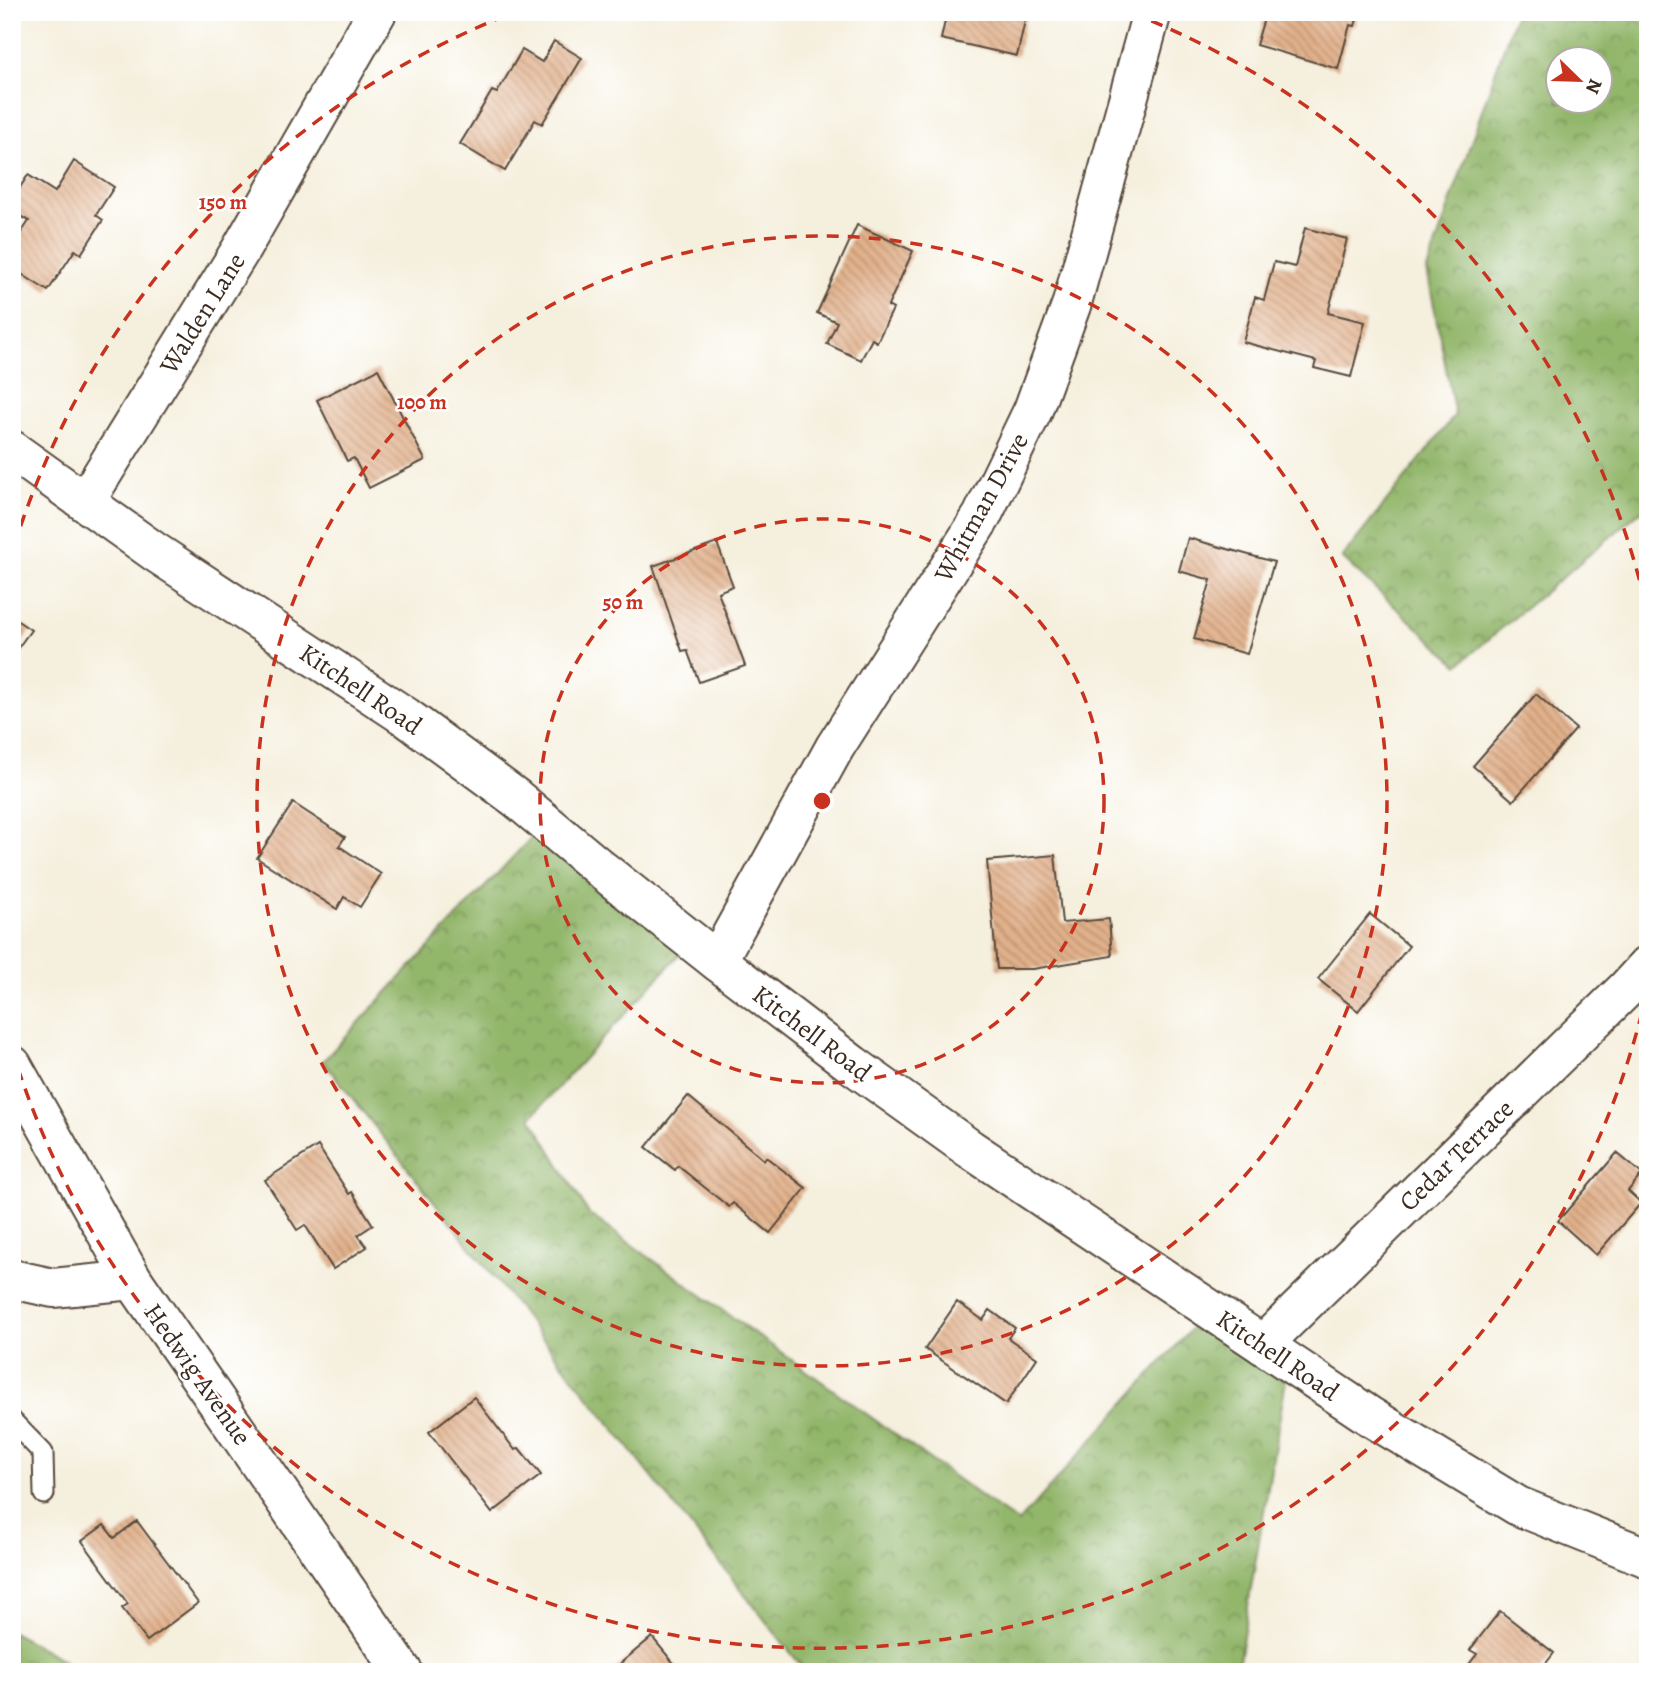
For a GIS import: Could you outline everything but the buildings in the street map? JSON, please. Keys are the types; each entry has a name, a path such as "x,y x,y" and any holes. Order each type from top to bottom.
{"street":[{"name":"Walden Lane","path":"85,502 240,251 377,12"},
{"name":"Whitman Drive","path":"717,961 835,747 982,516 1033,410 1072,303 1152,12"},
{"name":"Kitchell Road","path":"12,450 155,552 406,717 516,798 717,961 853,1065 970,1149 1371,1418 1518,1506 1648,1558"},
{"name":"Cedar Terrace","path":"1263,1344 1648,965"},
{"name":"Hedwig Avenue","path":"12,1065 133,1279 401,1671"},
{"path":"12,1279 53,1287 133,1279"}],"lane":[{"path":"12,1421 43,1453 44,1494"}],"green space":[{"path":"1516,12 1648,12 1648,505 1458,665 1342,558 1455,415 1427,270"},
{"path":"540,828 688,945 531,1117 589,1214 1018,1523 1200,1319 1286,1380 1237,1672 806,1672 323,1061"},
{"path":"12,1632 65,1661 72,1672 12,1672"}]}
